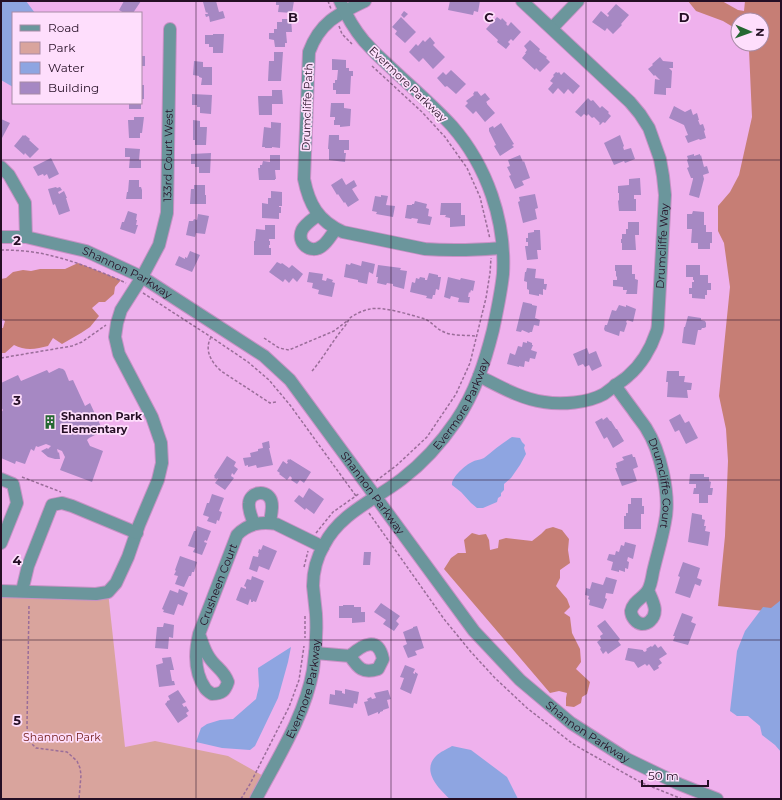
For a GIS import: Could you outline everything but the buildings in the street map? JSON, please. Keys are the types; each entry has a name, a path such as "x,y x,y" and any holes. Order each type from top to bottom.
{"street":[{"path":"340,10 365,1"},
{"name":"Drumcliffe Way","path":"479,376 530,399 555,404 582,401 603,394 628,376 637,367 646,354 657,332 665,196 660,159 649,128 630,102 522,1"},
{"path":"552,28 578,1"},
{"name":"Drumcliffe Path","path":"340,10 325,24 313,41 308,59 304,179 313,208 318,215 336,229 343,232 425,249 497,249"},
{"name":"Evermore Parkway","path":"256,799 292,732 310,685 316,640 316,613 313,586 318,559 323,547 329,536 350,514 404,478 429,455 458,418 479,376 489,344 500,296 503,272 497,249 501,232 498,218 490,191 473,155 450,124 365,42 340,10"},
{"name":"133rd Court West","path":"1,591 96,594 108,592 116,583 128,557 158,480 162,463 161,443 152,418 119,354 115,337 116,323 121,310 142,277 159,245 167,213 170,29"},
{"path":"1,167 10,175 25,204 26,238"},
{"path":"318,215 302,230 302,243 307,248 314,249 321,247 336,229"},
{"name":"Shannon Parkway","path":"1,237 26,238 86,251 142,277 264,356 290,380 474,631 520,680 571,723 628,759 679,784 717,799"},
{"name":"Drumcliffe Court","path":"615,385 646,428 654,444 664,480 666,519 648,590"},
{"path":"1,479 14,484 17,503 1,542"},
{"path":"254,524 249,508 249,502 255,494 265,494 270,498 272,506 270,522 323,547"},
{"path":"22,591 28,566 52,505 62,503 72,506 137,533"},
{"name":"Crusheen Court","path":"199,634 237,535 242,529 250,525 270,522"},
{"path":"315,653 350,656"}],"path":[{"path":"328,1 340,10 342,34 354,46"},
{"path":"303,573 311,541 333,512 397,465 426,437 456,394 470,363 486,298 490,273 497,249 490,235 480,196 467,168 445,137 422,112 368,61"},
{"path":"1,250 19,250 43,253 72,261 125,283 211,337 208,352 215,365 221,371 270,403 276,402"},
{"path":"264,338 279,348 289,350 334,331 356,315 370,309 378,308 425,319 430,321 436,328 450,334 476,336"},
{"path":"312,371 338,333 350,319"},
{"path":"1,358 72,346 82,342 106,326"},
{"path":"29,606 28,740 36,748 67,752 77,761 81,775 79,799"},
{"path":"241,799 289,707 299,680 305,643 305,613"}],"green space":[{"name":"Shannon Park","path":"1,591 108,592 125,747 155,741 228,756 267,778 251,799 1,799"}],"shaded area":[{"path":"688,1 722,1 738,10 744,11 745,1 781,1 781,613 718,606 725,536 728,461 726,429 719,396 730,287 724,243 718,231 718,206 730,192 739,175 752,117 749,52 770,52 770,12 730,12 730,25 696,11"},
{"path":"78,263 121,280 115,287 114,294 105,302 99,302 92,308 99,316 90,327 62,344 53,338 48,346 31,349 14,345 5,353 1,353 1,328 3,328 5,321 1,318 1,279 6,278 13,272 40,269 65,269"},
{"path":"553,527 562,530 569,539 568,550 570,563 560,570 560,578 556,586 567,599 570,607 564,613 570,617 572,633 580,649 581,662 576,669 590,682 587,694 582,697 581,703 574,707 566,706 567,693 559,691 550,693 444,569 451,558 458,553 466,553 464,540 472,533 479,535 486,534 489,540 490,550 498,548 499,540 506,538 532,541 546,529"}],"water":[{"path":"1,1 26,1 34,12 12,12 12,86 1,80"},
{"path":"512,437 520,438 525,445 524,448 526,454 511,478 504,484 504,490 497,502 483,508 477,508 452,485 452,482 459,472 466,466 473,461 484,458"},
{"path":"781,600 781,752 775,745 762,735 760,726 748,716 737,716 730,711 737,651 745,631 763,607 771,608"},
{"path":"291,647 278,698 255,746 250,750 222,748 196,742 201,728 207,724 220,720 233,719 256,699 259,686 258,668"},
{"path":"452,746 471,750 507,777 518,799 450,799 433,779 430,768 436,756"}],"place":[{"name":"Shannon Park Elementary","path":"50,422"}]}
